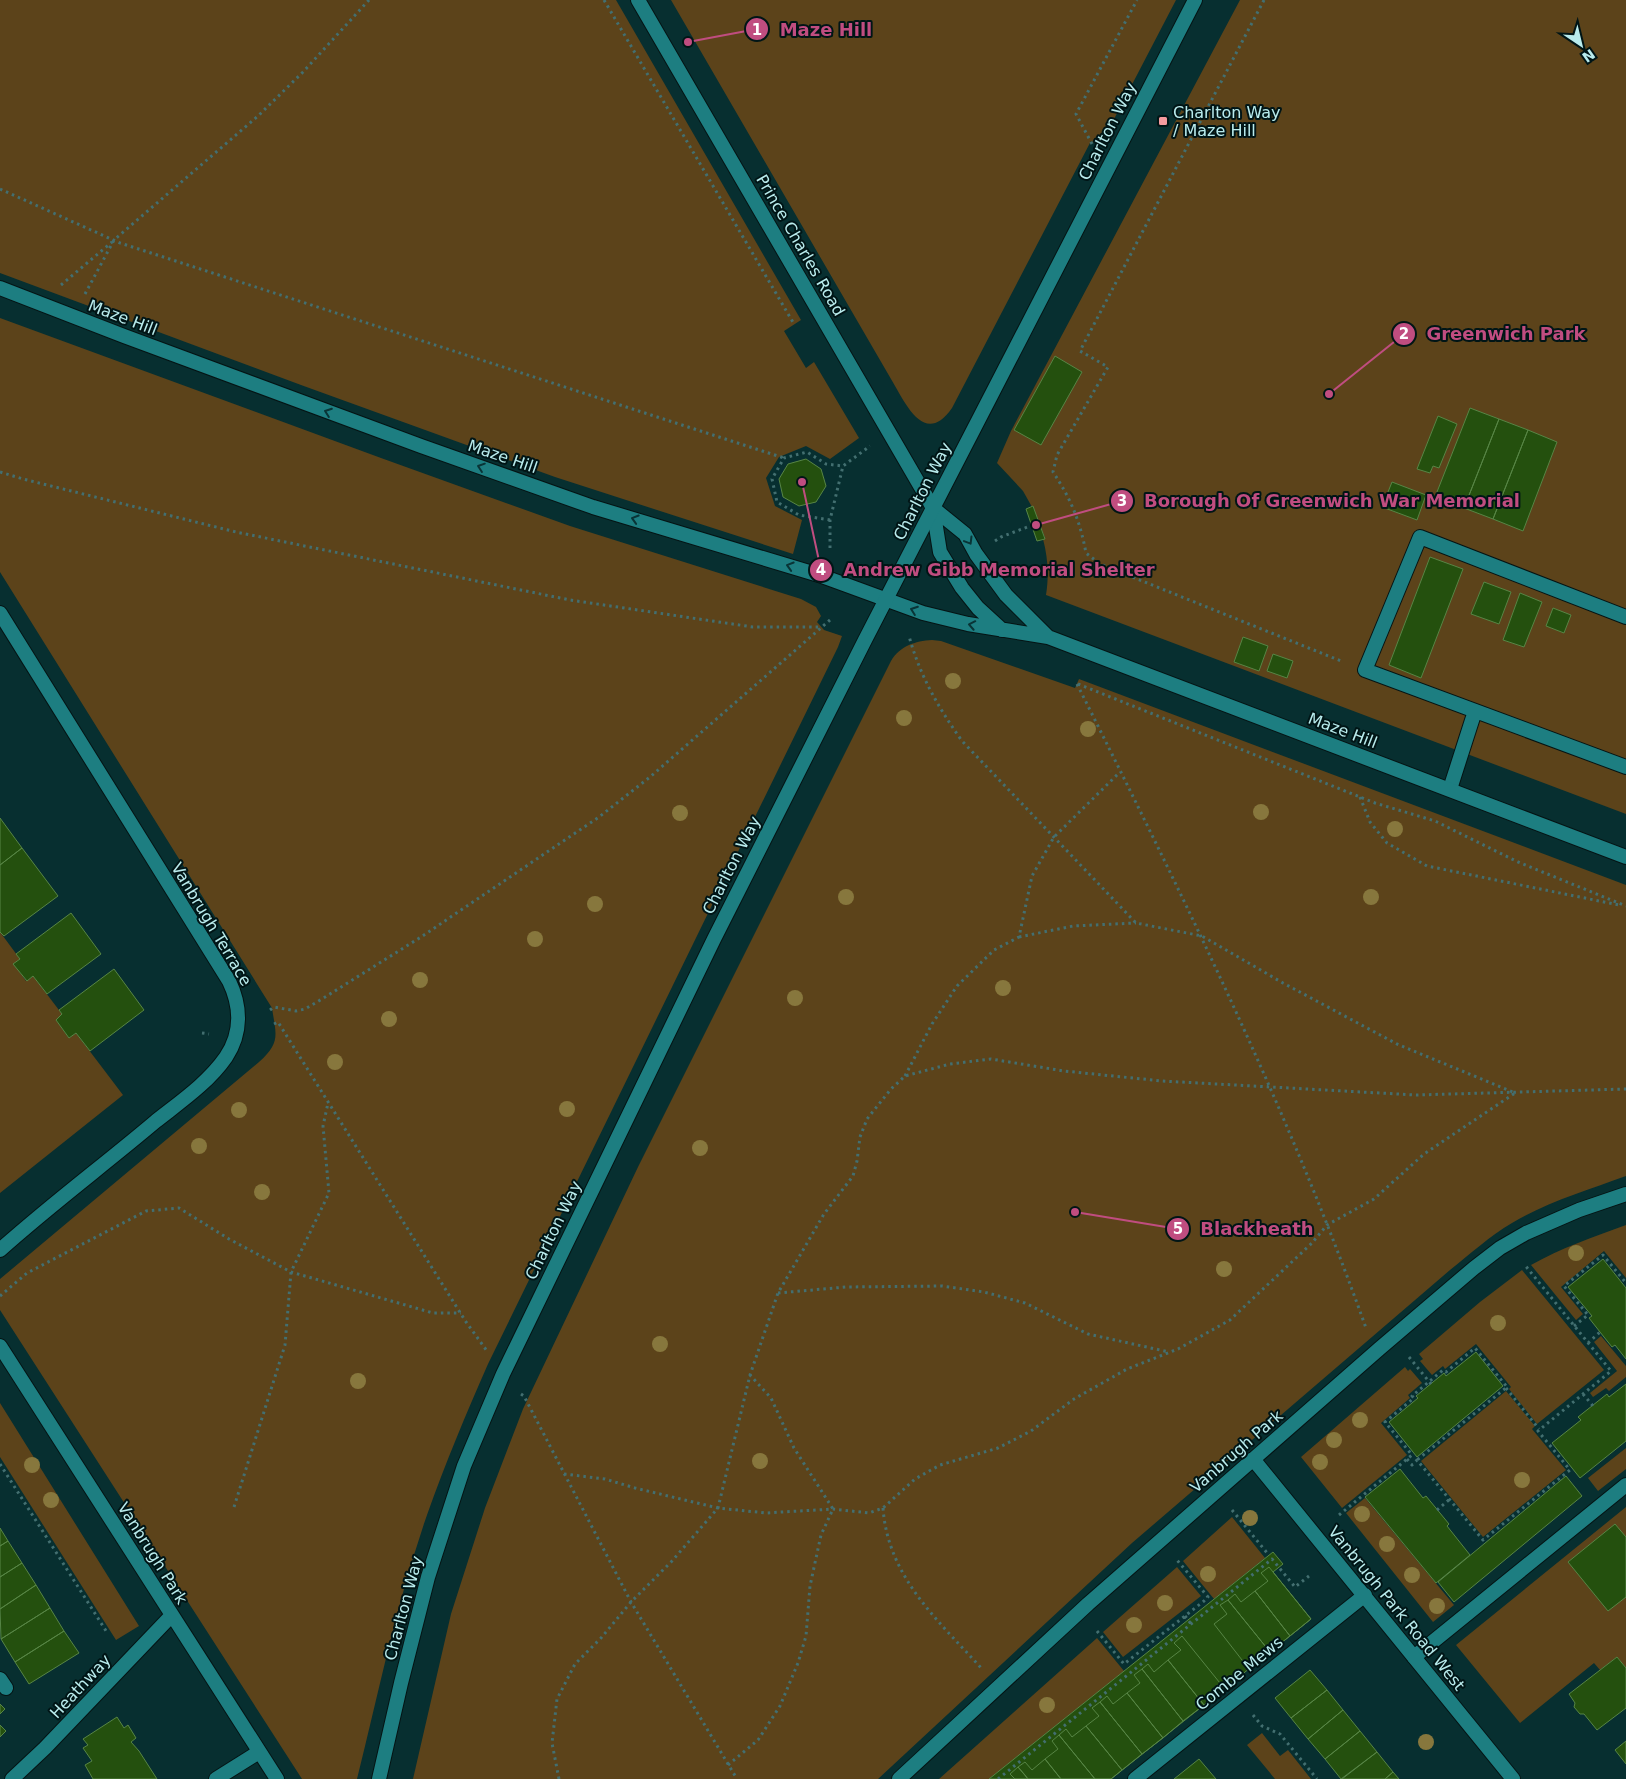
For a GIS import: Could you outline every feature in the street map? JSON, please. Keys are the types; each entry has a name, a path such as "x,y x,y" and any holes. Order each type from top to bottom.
{"street":[{"name":"Prince Charles Road","path":"638,0 933,508"},
{"name":"Charlton Way","path":"379,1779 428,1577 464,1466 503,1374 714,939 933,508 1195,0"},
{"name":"Maze Hill","path":"0,288 403,439 594,507 819,575 922,613 1002,630 1048,637 1626,857"},
{"path":"933,508 940,552 978,608 1002,630"},
{"name":"Maze Hill","path":"933,508 965,534 976,554 1006,596 1048,637"},
{"path":"1626,617 1420,537 1365,670 1626,767"},
{"name":"Vanbrugh Terrace","path":"0,613 229,981 237,1000 240,1020 227,1056 204,1081 39,1214 0,1250"},
{"path":"1450,789 1475,711"},
{"name":"Vanbrugh Park","path":"899,1779 1088,1604 1386,1343 1500,1248 1553,1220 1626,1194"},
{"name":"Vanbrugh Park","path":"0,1346 277,1779"},
{"name":"Vanbrugh Park Road West","path":"1253,1459 1513,1779"},
{"path":"1414,1657 1626,1485"},
{"name":"Combe Mews","path":"1135,1779 1365,1596"},
{"name":"Heathway","path":"12,1779 45,1748 172,1615"},
{"path":"216,1779 259,1752"}],"path":[{"path":"39,303 258,116 303,72 369,0"},
{"path":"604,0 794,324"},
{"path":"1093,147 1076,114 1137,0"},
{"path":"1264,0 1080,351 1108,367 1057,455 1053,472 1076,512 1086,553 1100,564 1365,670"},
{"path":"0,189 114,240 784,458 807,452 826,464 843,466"},
{"path":"73,316 114,240"},
{"path":"830,548 830,520 843,466 873,444"},
{"path":"784,458 772,479 778,502 799,515 830,520"},
{"path":"0,472 236,532 570,600 753,627 822,627"},
{"path":"995,541 1030,526"},
{"path":"270,1010 274,1007 296,1011 305,1009 421,937 599,817 650,777 830,620"},
{"path":"909,636 917,664 928,686 943,714 962,740 1136,923"},
{"path":"1367,1330 1328,1225 1202,936 1077,684 1360,796 1435,821 1518,862 1626,906"},
{"path":"1019,937 1032,876 1054,837 1120,772"},
{"path":"1360,796 1370,822 1387,843 1426,866 1626,906"},
{"path":"559,1779 552,1743 557,1699 575,1664 601,1638 631,1602 672,1561 718,1508 750,1375 778,1293 824,1214 853,1176 858,1161 860,1137 867,1119 891,1089 905,1076 932,1024 957,986 994,950 1019,937 1073,926 1136,923 1202,936 1283,983 1397,1044 1515,1093"},
{"path":"274,1024 278,1022 460,1313 490,1357"},
{"path":"202,1033 209,1034"},
{"path":"905,1076 950,1064 991,1058 1064,1072 1162,1081 1416,1095 1626,1089"},
{"path":"564,1474 605,1479 718,1508 766,1513 833,1510 869,1513 883,1508 915,1479 940,1465 998,1448 1031,1431 1074,1399 1127,1369 1170,1352 1230,1320 1312,1244 1328,1225 1374,1200 1424,1154 1515,1093"},
{"path":"234,1506 285,1345 290,1272 329,1193 323,1126 328,1103"},
{"path":"0,1296 27,1273 146,1212 179,1208 290,1272 434,1313 460,1313"},
{"path":"1574,1326 1588,1315 1564,1286 1603,1255 1626,1283"},
{"path":"1523,1263 1611,1371 1540,1429"},
{"path":"778,1293 846,1286 942,1286 984,1292 1024,1303 1088,1334 1170,1352"},
{"path":"1588,1343 1600,1332"},
{"path":"1338,1515 1412,1456 1385,1422 1443,1370 1446,1372 1475,1348 1508,1387 1506,1388 1540,1429 1538,1431 1570,1470 1483,1540 1417,1460"},
{"path":"1409,1357 1430,1383"},
{"path":"750,1375 772,1398 794,1448 833,1510"},
{"path":"1407,1459 1412,1465 1506,1388"},
{"path":"1583,1394 1593,1406"},
{"path":"524,1396 631,1602 737,1779"},
{"path":"0,1464 108,1634"},
{"path":"1437,1510 1450,1499"},
{"path":"883,1508 884,1527 897,1561 916,1594 931,1614 998,1686"},
{"path":"728,1766 758,1740 780,1706 798,1663 806,1636 810,1586 821,1535 833,1510"},
{"path":"1232,1510 1268,1554"},
{"path":"1097,1631 1124,1664 1208,1598 1176,1559"},
{"path":"998,1779 1272,1560 1295,1587 1309,1576"},
{"path":"1185,1616 1191,1624"},
{"path":"1253,1715 1262,1726 1280,1734 1317,1779"}],"shaded area":[{"path":"0,0 616,0 801,320 784,331 806,368 814,362 859,438 830,459 806,446 779,457 766,478 775,506 802,520 793,554 555,477 0,273"},
{"path":"671,0 1176,0 1100,146 1091,141 952,408 942,419 933,424 924,422 916,417 902,399"},
{"path":"1240,0 1626,0 1626,814 1046,595 1048,574 1043,539 1045,538 1033,507 1023,491 997,463 1011,431"},
{"path":"0,318 570,526 801,599 816,607 821,616 817,622 824,630 842,636 488,1364 456,1439 427,1515 406,1580 357,1779 302,1779 0,1310 0,1279 259,1062 271,1049 274,1043 275,1032 272,1008 0,572"},
{"path":"932,640 941,641 1075,688 1079,679 1626,885 1626,1176 1539,1209 1488,1239 1132,1543 878,1779 413,1779 451,1614 485,1508 523,1409 638,1167 891,661 903,648"},
{"path":"0,932 20,959 14,964 26,981 33,976 62,1014 56,1020 69,1038 76,1033 123,1095 0,1193"},
{"path":"1626,1225 1626,1278 1604,1251 1561,1287 1583,1314 1576,1320 1531,1265 1589,1238"},
{"path":"1522,1270 1604,1370 1537,1424 1509,1389 1511,1387 1476,1344 1445,1369 1443,1366 1432,1375 1420,1361 1423,1359 1419,1354 1480,1302"},
{"path":"1601,1336 1626,1366 1626,1377 1609,1391 1606,1388 1593,1397 1590,1393 1617,1371 1594,1342"},
{"path":"1405,1367 1408,1371 1410,1369 1422,1383 1408,1395 1410,1398 1381,1423 1407,1455 1342,1508 1301,1457"},
{"path":"1506,1391 1535,1426 1532,1429 1566,1470 1483,1537 1421,1461"},
{"path":"0,1403 139,1626 116,1640 0,1457"},
{"path":"1626,1448 1626,1469 1598,1491 1588,1478"},
{"path":"1365,1498 1454,1605 1433,1622 1346,1513"},
{"path":"1626,1507 1626,1668 1617,1657 1600,1670 1594,1663 1520,1723 1456,1645"},
{"path":"1232,1517 1265,1558 1214,1599 1183,1561"},
{"path":"1177,1567 1201,1596 1123,1657 1103,1632"},
{"path":"1097,1638 1124,1671 989,1779 939,1779"},
{"path":"1262,1733 1280,1756 1288,1750 1311,1779 1275,1779 1247,1745"}],"building":[{"path":"1055,356 1082,372 1041,445 1014,430"},
{"path":"1470,408 1499,419 1464,508 1435,497"},
{"path":"1438,416 1457,424 1439,468 1433,466 1430,473 1417,469"},
{"path":"1499,419 1528,430 1493,519 1464,508"},
{"path":"1528,430 1557,442 1523,531 1493,519"},
{"path":"806,459 821,469 826,486 816,502 799,506 783,497 779,479 788,464"},
{"path":"1392,482 1426,495 1417,520 1382,507"},
{"path":"1033,506 1045,539 1037,541 1026,509"},
{"path":"1430,557 1463,569 1421,678 1389,665"},
{"path":"1484,582 1511,592 1499,624 1471,614"},
{"path":"1520,593 1542,602 1524,647 1503,640"},
{"path":"1553,608 1571,615 1564,633 1546,626"},
{"path":"1243,637 1268,646 1259,671 1234,662"},
{"path":"1273,654 1293,661 1287,678 1267,671"},
{"path":"0,818 22,848 0,865"},
{"path":"22,848 58,896 4,936 0,932 0,865"},
{"path":"71,913 101,954 47,994 33,976 27,981 13,964 20,959 16,954"},
{"path":"114,969 144,1010 90,1051 76,1033 69,1038 56,1020 62,1014 59,1010"},
{"path":"1603,1259 1626,1288 1626,1359 1615,1345 1612,1347 1589,1318 1592,1316 1568,1287"},
{"path":"1476,1352 1503,1386 1417,1457 1389,1422 1444,1373 1446,1376"},
{"path":"1626,1384 1626,1441 1580,1478 1552,1443 1581,1420 1578,1417 1607,1394 1609,1397"},
{"path":"1400,1469 1423,1498 1426,1496 1449,1524 1447,1526 1470,1555 1436,1583 1365,1497"},
{"path":"1566,1476 1582,1496 1454,1602 1438,1582"},
{"path":"1615,1524 1626,1537 1626,1597 1608,1611 1568,1562"},
{"path":"0,1528 8,1541 0,1546"},
{"path":"8,1541 22,1563 0,1577 0,1546"},
{"path":"1273,1552 1283,1564 1273,1572 1311,1619 1204,1705 1111,1779 989,1779"},
{"path":"22,1563 36,1585 0,1609 0,1577"},
{"path":"1269,1567 1311,1619 1290,1636 1255,1591 1268,1581 1261,1573"},
{"path":"36,1585 50,1608 1,1639 0,1609"},
{"path":"1255,1591 1290,1636 1270,1652 1228,1600 1235,1594 1241,1602"},
{"path":"1228,1600 1270,1652 1249,1669 1214,1624 1227,1614 1220,1605"},
{"path":"50,1608 64,1631 15,1662 1,1639"},
{"path":"64,1631 79,1653 29,1684 15,1662"},
{"path":"1182,1636 1224,1688 1204,1705 1168,1660 1181,1650 1174,1643"},
{"path":"1617,1657 1626,1668 1626,1708 1597,1730 1584,1714 1580,1714 1574,1707 1575,1703 1569,1694"},
{"path":"1168,1660 1204,1705 1183,1721 1142,1669 1148,1664 1154,1672"},
{"path":"1142,1669 1183,1721 1163,1738 1127,1693 1140,1683 1134,1675"},
{"path":"1310,1670 1327,1690 1291,1718 1275,1698"},
{"path":"1327,1690 1343,1710 1308,1739 1291,1718"},
{"path":"1127,1693 1163,1738 1142,1754 1100,1702 1107,1696 1113,1704"},
{"path":"1100,1702 1142,1754 1122,1770 1086,1726 1099,1716 1092,1708"},
{"path":"0,1704 5,1709 0,1714"},
{"path":"1343,1710 1360,1731 1325,1759 1308,1739"},
{"path":"117,1717 124,1728 128,1725 136,1738 131,1742 157,1779 93,1779 85,1765 92,1761 83,1748 88,1745 83,1739"},
{"path":"0,1725 6,1731 0,1737"},
{"path":"1086,1726 1122,1770 1111,1779 1095,1779 1059,1735 1066,1729 1072,1737"},
{"path":"1360,1731 1377,1752 1341,1779 1325,1759"},
{"path":"1059,1735 1095,1779 1061,1779 1045,1759 1058,1749 1052,1741"},
{"path":"1626,1741 1626,1764 1615,1750"},
{"path":"1377,1752 1393,1772 1385,1779 1342,1779"},
{"path":"1045,1759 1061,1779 1028,1779 1018,1767 1025,1762 1032,1770"},
{"path":"1199,1759 1216,1779 1174,1779"},
{"path":"1018,1767 1028,1779 1015,1779 1010,1774"},
{"path":"1393,1772 1399,1779 1385,1779"}],"place":[{"name":"Maze Hill","path":"688,42"},
{"name":"Charlton Way / Maze Hill","path":"1163,121"},
{"name":"Greenwich Park","path":"1329,394"},
{"name":"Andrew Gibb Memorial Shelter","path":"802,482"},
{"name":"Borough Of Greenwich War Memorial","path":"1036,525"},
{"name":"Blackheath","path":"1075,1212"}]}
